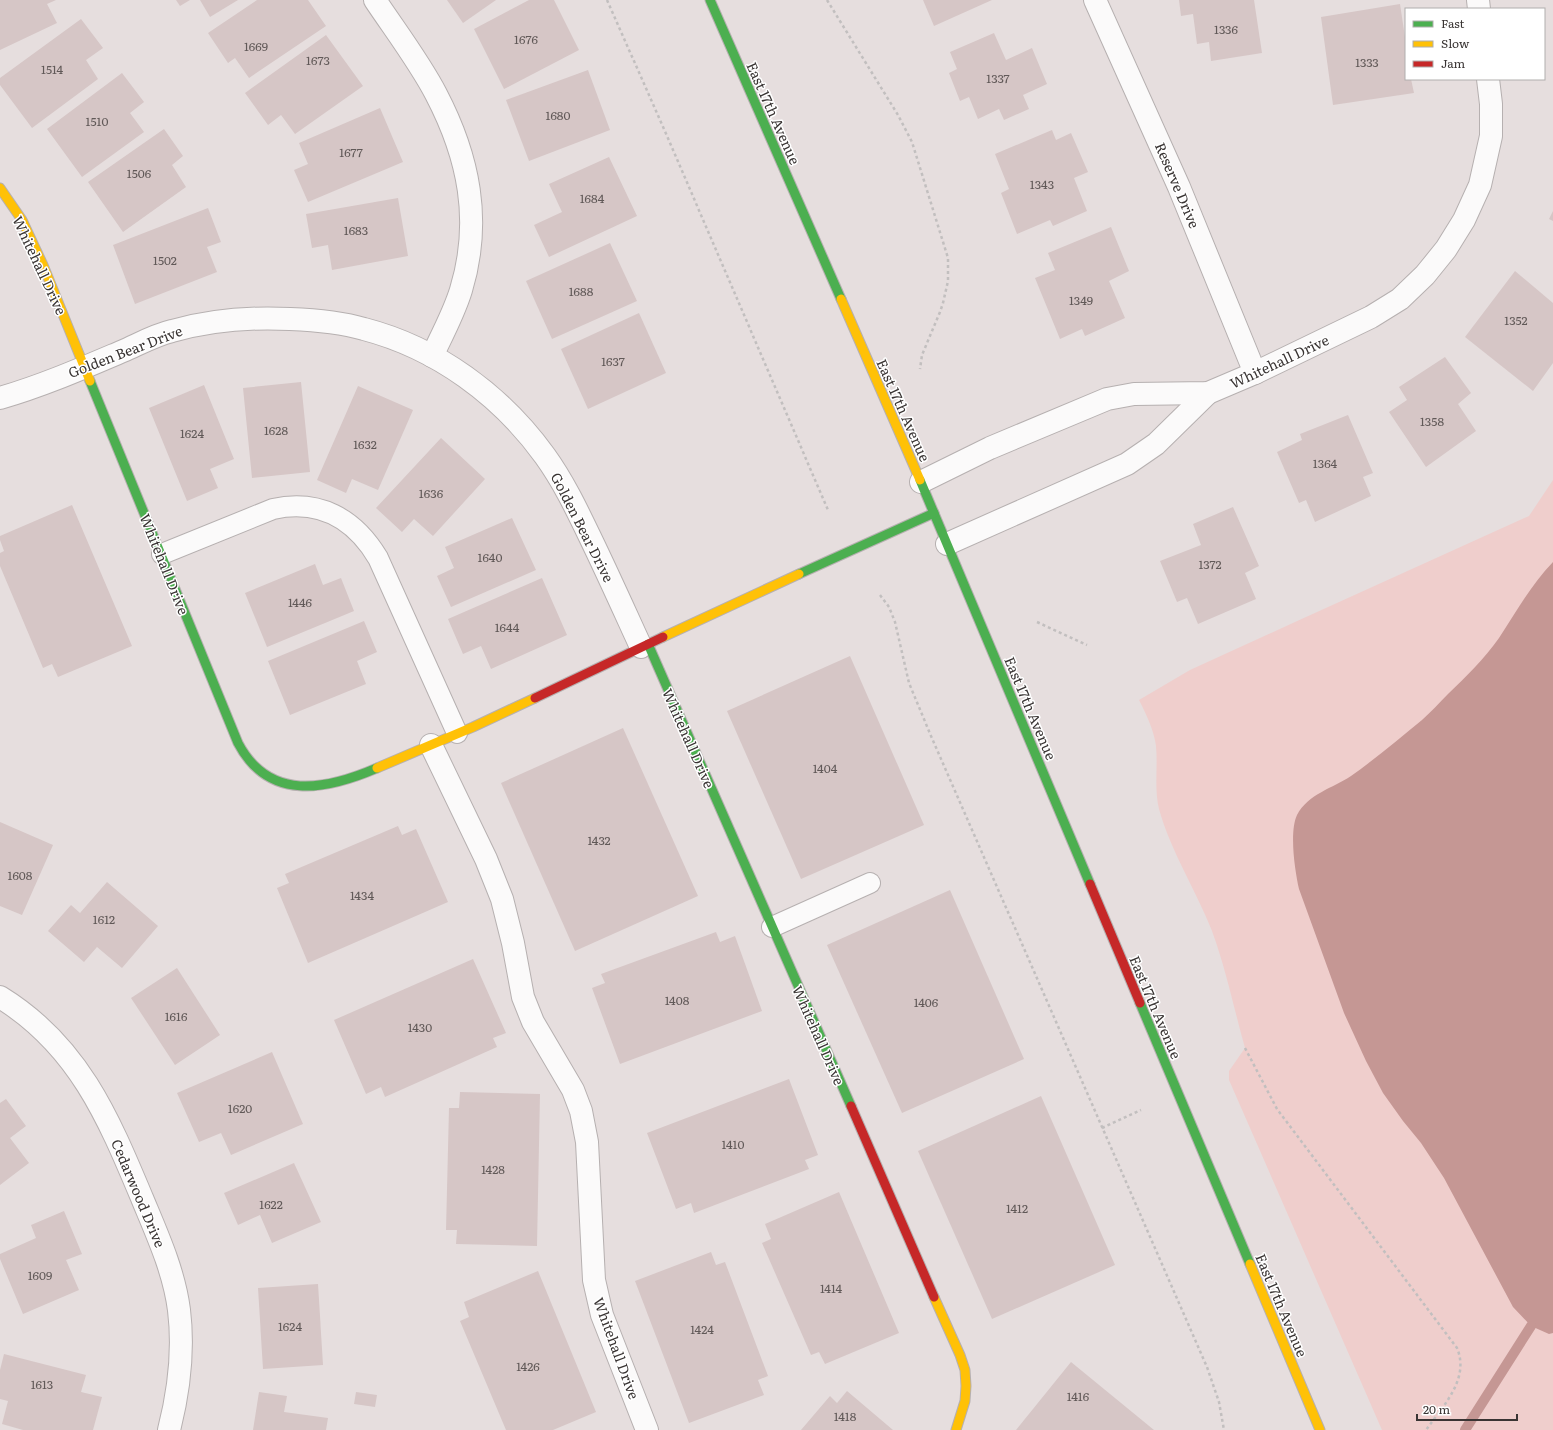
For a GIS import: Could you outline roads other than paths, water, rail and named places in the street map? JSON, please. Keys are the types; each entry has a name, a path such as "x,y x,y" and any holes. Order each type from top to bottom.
{"street":[{"path":"375,0 436,93 460,147 467,174 471,214 468,260 461,289 451,317 432,356"},
{"name":"East 17th Avenue","path":"710,0 921,482 1320,1430"},
{"name":"Reserve Drive","path":"1095,0 1179,187 1255,373"},
{"name":"Whitehall Drive","path":"921,482 990,448 1107,400 1134,394 1208,393 1255,373 1370,317 1400,299 1425,275 1446,249 1464,220 1480,185 1491,136 1491,104 1488,80"},
{"name":"Whitehall Drive","path":"0,188 22,220 40,258 162,554 219,700 238,743 254,767 277,781 292,785 307,786 323,785 356,777 431,745 708,615 934,513"},
{"name":"Golden Bear Drive","path":"0,398 84,367 170,331 217,321 269,318 336,323 363,328 407,344 432,356 470,379 514,418 544,455 571,497 645,645"},
{"path":"947,544 1127,464 1156,444 1208,393"},
{"name":"Whitehall Drive","path":"645,645 772,927 947,1325 964,1369 965,1400 956,1430"},
{"name":"Whitehall Drive","path":"431,745 486,859 502,899 513,943 523,997 533,1022 573,1090 581,1111 587,1142 591,1223 597,1296 602,1315 647,1430"},
{"name":"Cedarwood Drive","path":"0,997 20,1009 60,1046 88,1084 115,1138 161,1242 172,1279 181,1332 179,1378 169,1430"}],"lane":[{"path":"162,554 274,509 288,506 305,506 316,508 346,522 366,539 378,558 457,733"},
{"path":"772,927 870,883"}],"waterway":[{"path":"1465,1430 1531,1326"}]}
